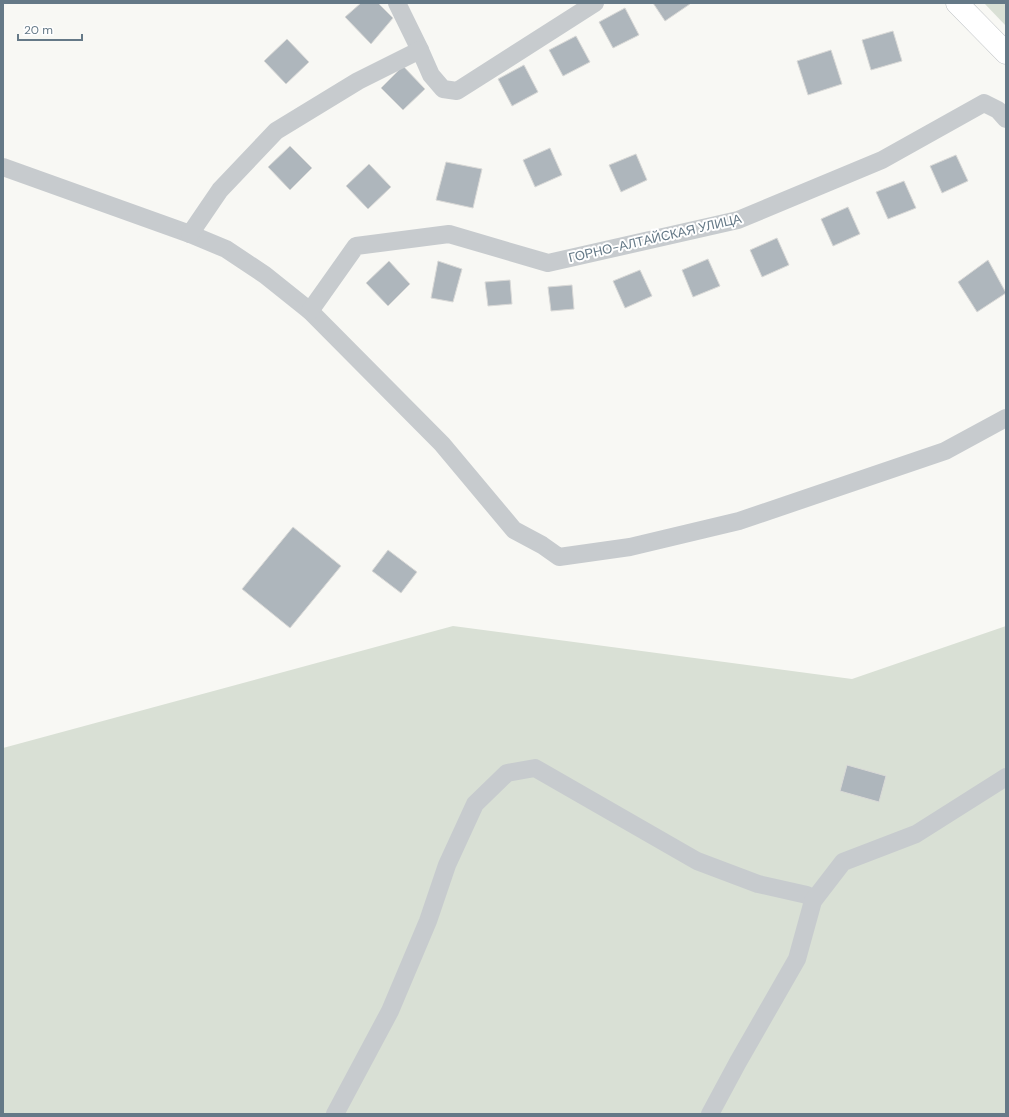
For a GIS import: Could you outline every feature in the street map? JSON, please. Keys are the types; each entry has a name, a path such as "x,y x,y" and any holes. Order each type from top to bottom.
{"highway":[{"path":"957,3 1006,53"}],"street":[{"path":"396,3 431,75 443,89 457,91 595,3"},
{"path":"190,234 220,190 276,132 358,81 420,50"},
{"name":"ГОРНО-АЛТАЙСКАЯ УЛИЦА","path":"310,311 356,246 449,234 548,263 738,220 882,160 984,103 998,110 1006,119"},
{"path":"3,167 190,234 226,249 265,275 310,311 442,444 514,530 542,545 559,557 630,547 739,521 945,451 1006,418"},
{"path":"335,1114 390,1011 428,922 447,865 475,804 507,773 535,768 697,861 758,884 807,895 813,901"},
{"path":"710,1114 797,959 813,901 843,862 916,834 1006,777"}],"shaded area":[{"path":"984,3 1006,3 1006,26"},
{"path":"453,626 852,679 1006,626 1006,1114 3,1114 3,748"}],"building":[{"path":"361,3 378,3 393,18 371,44 345,17"},
{"path":"653,3 689,3 690,4 665,21"},
{"path":"625,8 639,35 613,48 599,22"},
{"path":"893,31 902,61 871,70 862,40"},
{"path":"576,36 590,62 563,76 549,50"},
{"path":"287,39 309,62 286,84 264,61"},
{"path":"831,50 842,84 808,95 797,61"},
{"path":"524,65 538,92 512,106 498,79"},
{"path":"403,66 425,89 403,110 381,88"},
{"path":"290,146 312,168 290,190 268,167"},
{"path":"550,148 562,175 535,187 523,160"},
{"path":"636,154 647,180 621,192 609,165"},
{"path":"956,155 968,181 942,193 930,166"},
{"path":"446,162 482,169 473,208 436,200"},
{"path":"369,164 391,187 368,209 346,186"},
{"path":"904,181 916,208 888,219 876,192"},
{"path":"848,207 860,234 833,246 821,219"},
{"path":"777,238 789,265 762,277 750,250"},
{"path":"708,259 720,286 693,297 682,270"},
{"path":"988,260 1006,293 977,312 958,282"},
{"path":"389,261 410,284 388,306 366,283"},
{"path":"438,261 462,269 453,302 431,298"},
{"path":"640,270 652,296 625,308 613,281"},
{"path":"510,280 512,304 488,306 485,282"},
{"path":"572,285 574,309 551,311 548,287"},
{"path":"293,527 341,566 290,628 242,589"},
{"path":"388,550 417,572 401,593 372,571"},
{"path":"847,765 886,776 879,802 840,791"}]}
